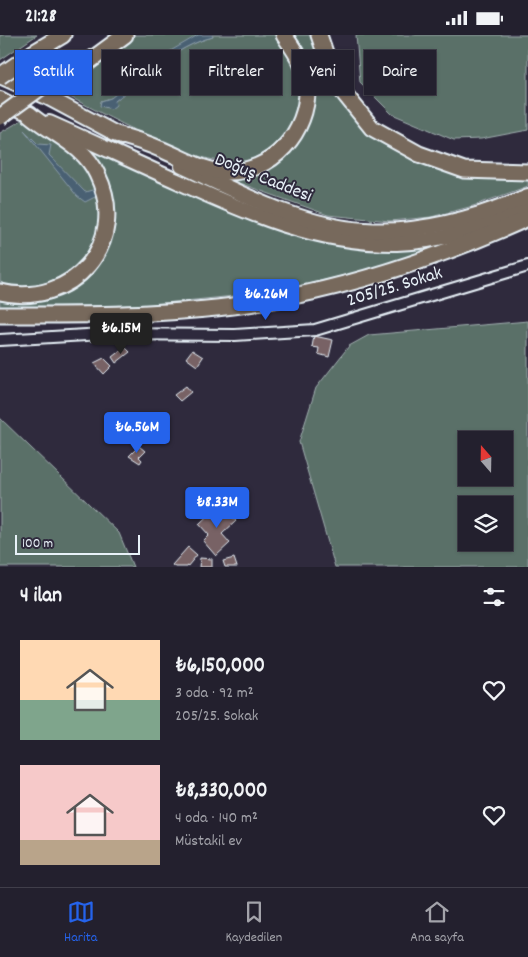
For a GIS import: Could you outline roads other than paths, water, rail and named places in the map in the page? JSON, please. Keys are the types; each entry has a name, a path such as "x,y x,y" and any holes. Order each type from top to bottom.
{"highway":[{"path":"34,50 47,35"},
{"path":"37,50 63,35"},
{"path":"89,50 108,35"},
{"path":"92,59 125,35"},
{"path":"114,133 158,148 199,166 225,172 250,169 272,158 291,141 300,125 305,109 308,85 299,59 284,35"},
{"path":"319,35 335,82 372,128 419,154 464,170 528,171"},
{"path":"0,76 15,65"},
{"path":"0,117 30,95"},
{"path":"0,292 17,296 40,295 61,288 79,276 91,263 101,243 105,228 107,209 105,191 97,172 80,151 29,114"},
{"path":"0,315 130,315 261,302 379,274 442,253 528,218"}],"main road":[{"name":"Doğuş Caddesi","path":"0,76 47,97 114,133 245,195 294,215 363,230 397,231 437,226 528,196"},
{"name":"Doğuş Caddesi","path":"0,99 29,114 253,215 290,228 347,239 397,243 447,237 528,210"}],"street":[{"name":"205/25. Sokak","path":"0,340 104,334 235,335 315,331 528,266"}],"water":[{"path":"198,35 212,35 213,37 199,41 180,51 172,50"},
{"path":"115,95 122,95 115,101 116,105 111,109 100,106 101,101"},
{"path":"24,130 38,144 51,145 49,155 85,192 96,189 97,196 85,202 77,196"}]}
